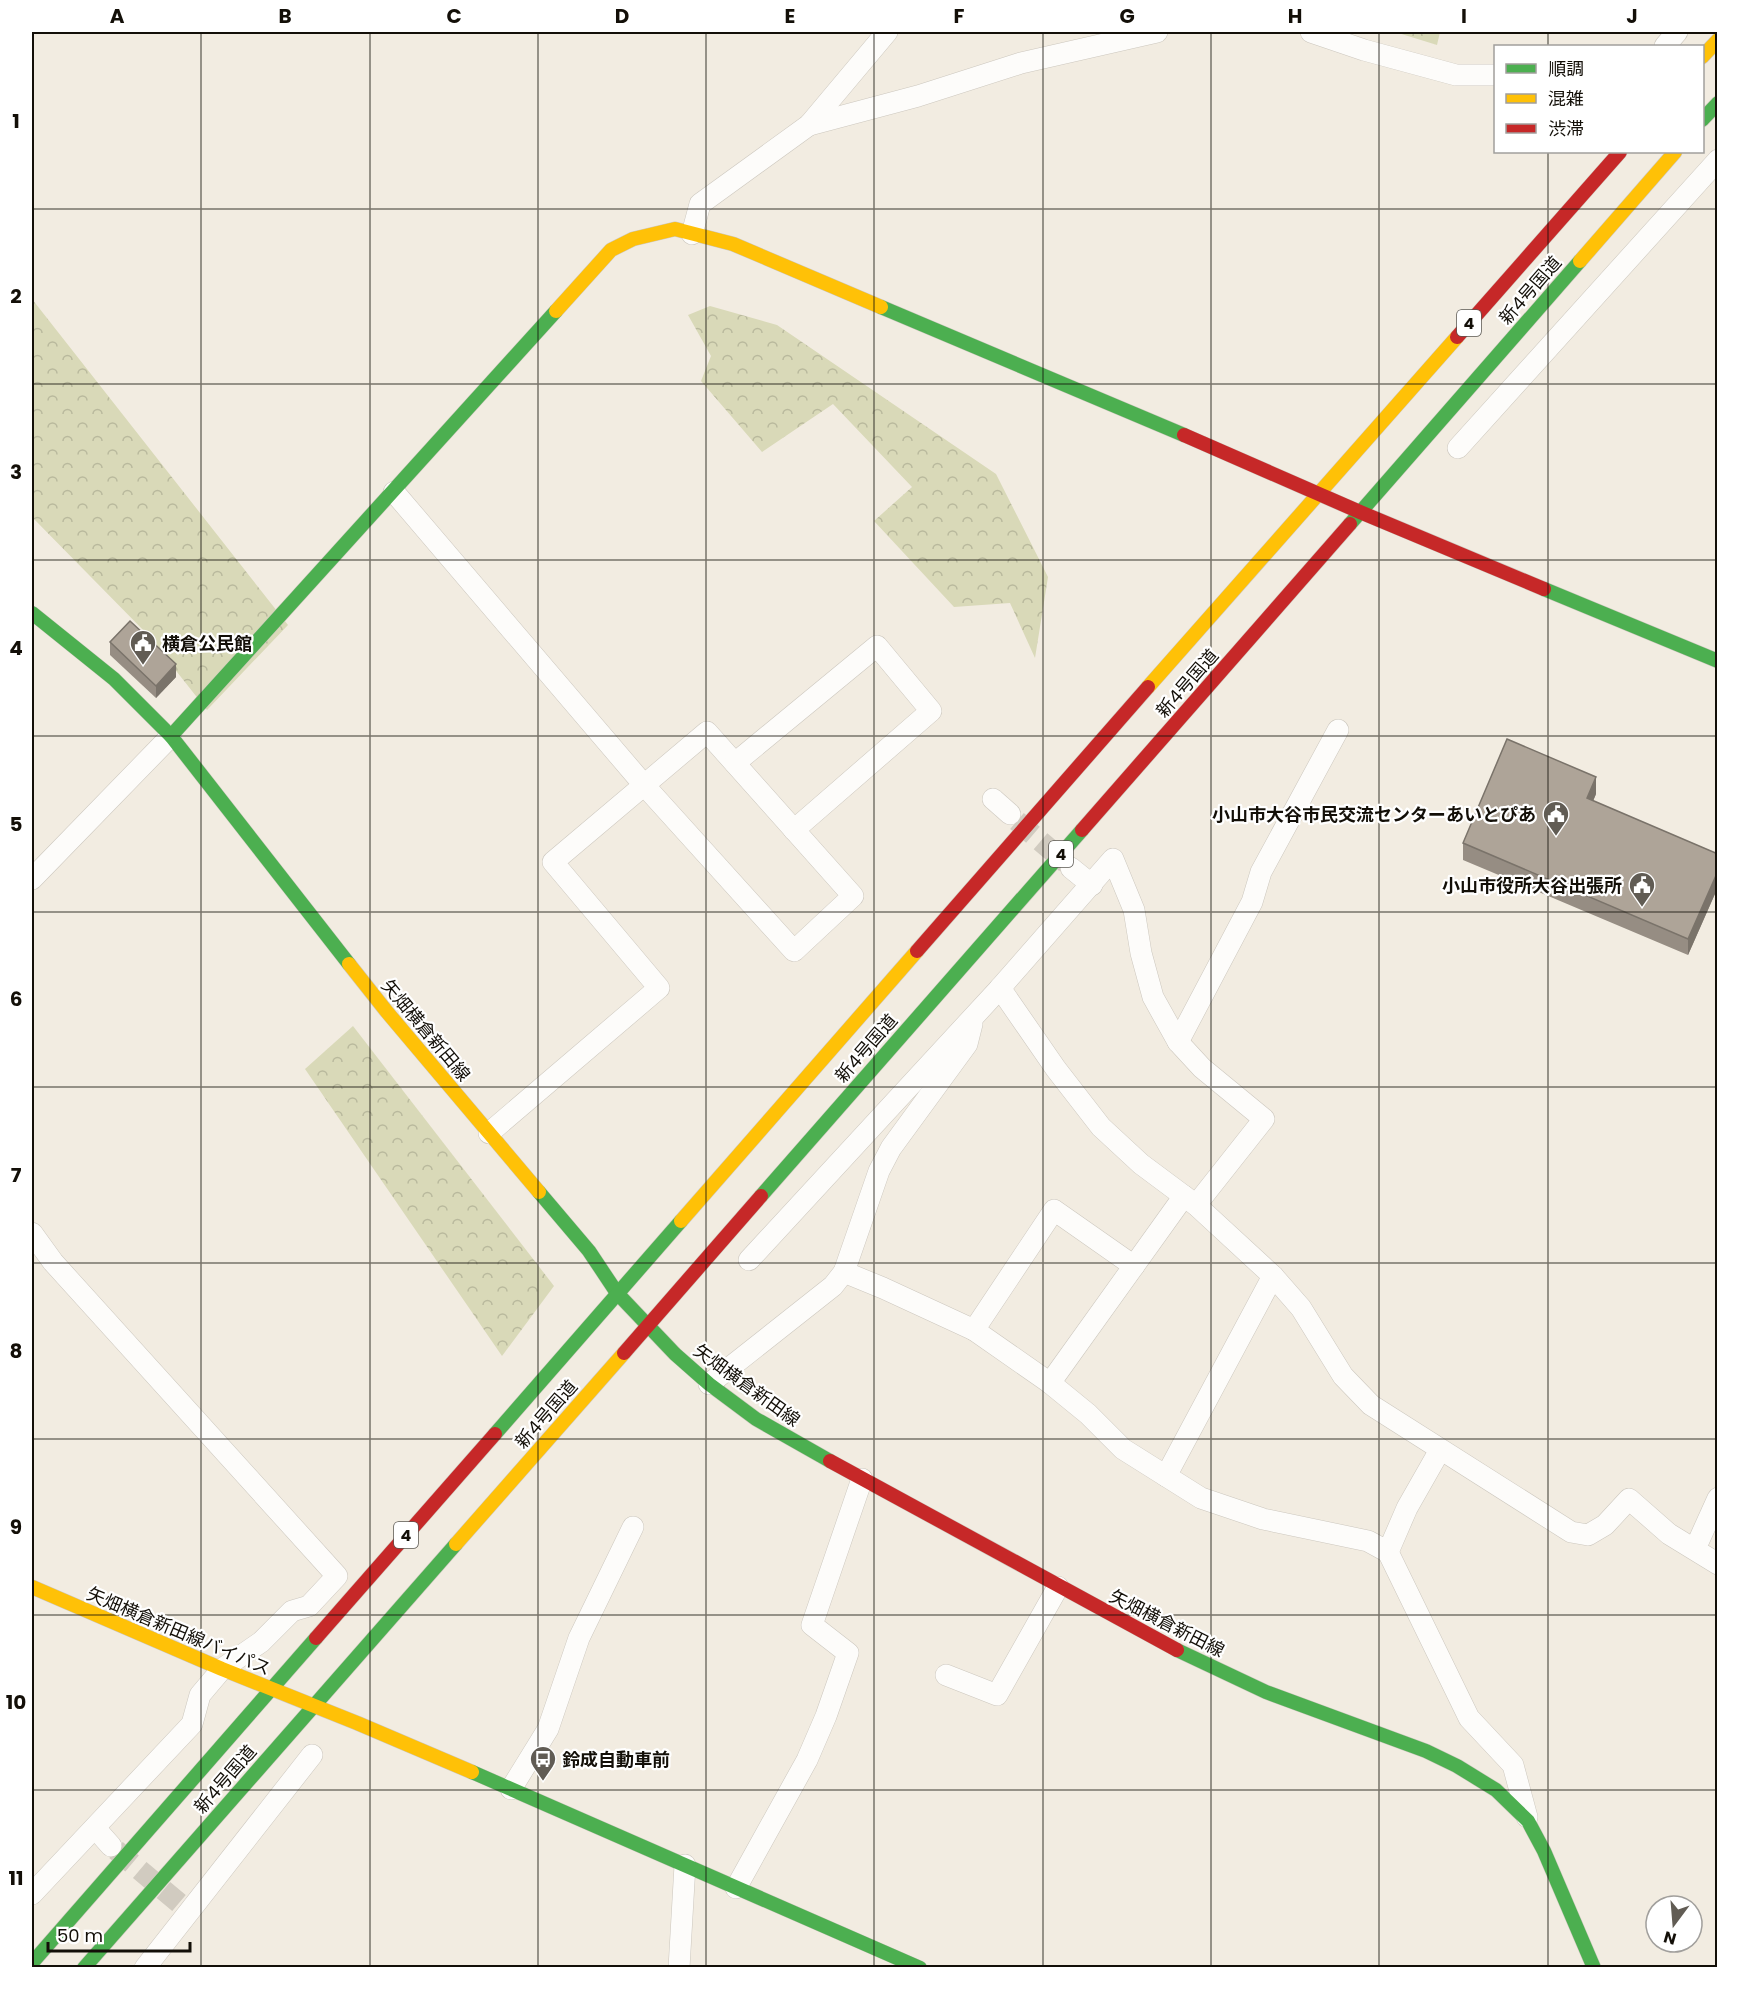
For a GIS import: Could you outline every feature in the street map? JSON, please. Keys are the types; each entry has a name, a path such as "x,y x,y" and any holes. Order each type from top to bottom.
{"main road":[{"path":"1704,55 1718,40"},
{"path":"1704,118 1718,103"},
{"name":"新4号国道","path":"32,1963 1317,494 1619,153"},
{"name":"新4号国道","path":"84,1968 1674,153"},
{"path":"171,736 611,250 633,239 675,229 733,244 1175,431 1317,494 1718,661"},
{"name":"矢畑横倉新田線","path":"32,613 114,679 171,736 387,1012 589,1251 617,1293 675,1354 709,1384 756,1419 1169,1646 1266,1692 1405,1743 1447,1761 1496,1790 1528,1821 1544,1851 1594,1968"},
{"name":"矢畑横倉新田線バイパス","path":"32,1587 222,1670 511,1789 920,1968"}],"street":[{"path":"692,234 700,204 809,125 887,32"},
{"path":"809,125 918,96 1021,63 1157,32"},
{"path":"1311,32 1364,50 1456,75 1494,75"},
{"path":"1666,45 1677,32"},
{"path":"1458,448 1718,160"},
{"path":"394,492 644,785 794,951 853,896 707,732 644,785 553,862 659,988 489,1133"},
{"path":"735,764 877,646 931,711 794,830"},
{"path":"1178,1042 1252,902 1261,872 1338,730"},
{"path":"32,879 171,736"},
{"path":"993,799 1010,814"},
{"path":"749,1260 1000,988 1113,860 1134,910 1141,953 1154,997 1178,1042 1202,1068 1264,1119 1134,1266 1050,1383"},
{"path":"1071,868 1092,885"},
{"path":"1000,988 1056,1069 1101,1127 1141,1164 1190,1201 1273,1276 1301,1308 1343,1376 1371,1405 1570,1532 1588,1534 1605,1525 1629,1499 1669,1534 1718,1564"},
{"path":"709,1384 833,1286 844,1272 879,1171 891,1148 967,1044 975,1015"},
{"path":"974,1330 1054,1210 1134,1266"},
{"path":"32,1233 53,1262 337,1576 309,1606 292,1611 261,1642 222,1670 200,1695 192,1724 32,1894"},
{"path":"844,1272 974,1330 1050,1383 1088,1414 1123,1449 1201,1498 1263,1519 1368,1541 1388,1552 1469,1718 1513,1765 1528,1821"},
{"path":"1166,1476 1273,1276"},
{"path":"1388,1552 1407,1508 1440,1450"},
{"path":"736,1888 807,1760 848,1653 812,1625 862,1479"},
{"path":"1695,1549 1718,1498"},
{"path":"511,1789 548,1729 579,1638 633,1527"},
{"path":"946,1676 997,1695 1058,1587"},
{"path":"146,1968 184,1908 312,1755"},
{"path":"95,1828 111,1846"},
{"path":"679,1968 685,1865"}],"green space":[{"path":"1395,32 1440,32 1437,45"},
{"path":"32,299 288,625 207,710 147,634 32,517"},
{"path":"710,306 777,325 996,474 1048,577 1035,658 1010,603 954,607 874,521 912,487 833,404 762,452 701,381 711,356 688,315"},
{"path":"353,1026 554,1286 502,1356 305,1069"}],"building":[{"path":"130,621 176,664 156,686 110,642"},
{"name":"小山市大谷市民交流センターあいとぴあ","path":"1507,739 1596,777 1587,798 1718,854 1718,871 1688,939 1463,843"}],"tunnel":[{"path":"1017,821 1066,863"},
{"path":"116,1850 179,1903"}],"traffic: fast":[{"path":"1704,118 1718,103"},
{"path":"1350,524 1580,261"},
{"path":"881,307 1184,435"},
{"path":"171,736 556,311"},
{"path":"1544,589 1718,661"},
{"path":"32,613 114,679 171,736 349,964"},
{"path":"761,1196 1082,830"},
{"path":"539,1192 589,1251 617,1293 675,1354 709,1384 756,1419 830,1461"},
{"path":"495,1434 681,1221"},
{"path":"84,1968 456,1544"},
{"path":"32,1963 316,1638"},
{"path":"1177,1650 1266,1692 1426,1751 1457,1766 1496,1790 1528,1821 1544,1851 1594,1968"},
{"path":"472,1772 920,1968"}],"traffic: slow":[{"path":"1704,55 1718,40"},
{"path":"1580,261 1674,153"},
{"path":"556,311 611,250 633,239 675,229 733,244 881,307"},
{"path":"1148,687 1457,337"},
{"path":"681,1221 917,951"},
{"path":"349,964 539,1192"},
{"path":"456,1544 624,1353"},
{"path":"32,1587 222,1669 472,1772"}],"traffic: jam":[{"path":"1457,337 1619,153"},
{"path":"1184,435 1544,589"},
{"path":"1082,830 1350,524"},
{"path":"917,951 1148,687"},
{"path":"624,1353 761,1196"},
{"path":"316,1638 495,1434"},
{"path":"830,1461 1177,1650"}],"place":[{"name":"横倉公民館","path":"143,666"},
{"name":"小山市大谷市民交流センターあいとぴあ","path":"1556,837"},
{"name":"小山市役所大谷出張所","path":"1642,908"},
{"name":"鈴成自動車前","path":"543,1782"}]}
